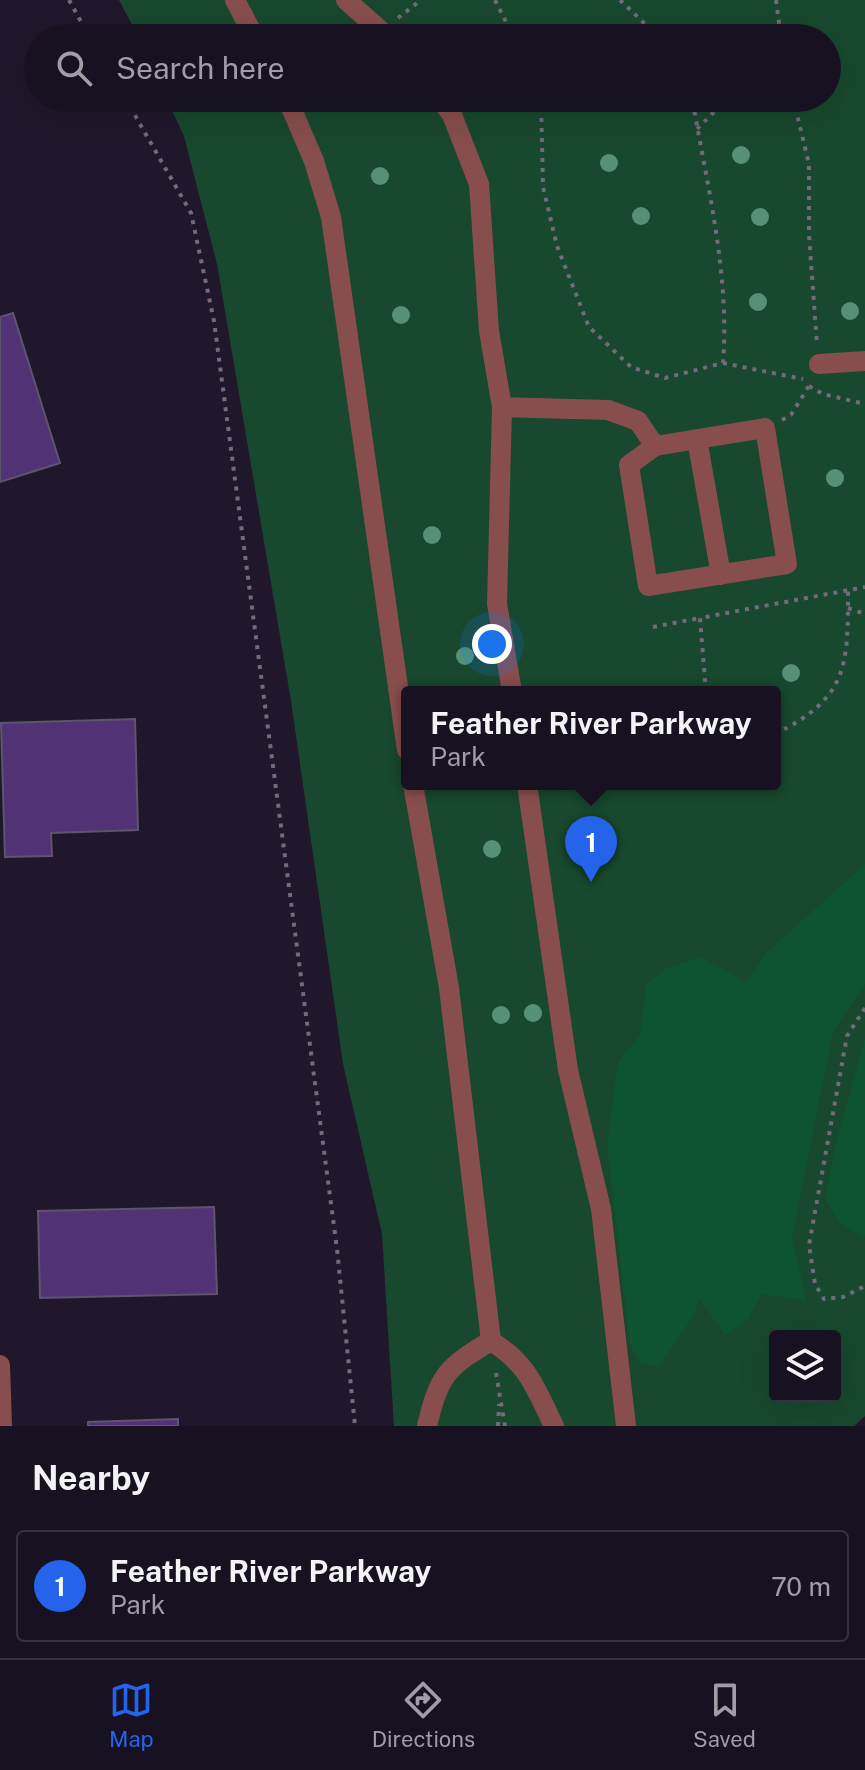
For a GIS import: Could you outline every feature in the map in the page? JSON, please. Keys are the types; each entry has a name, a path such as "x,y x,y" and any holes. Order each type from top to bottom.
{"street":[{"path":"346,0 373,24"},
{"path":"236,1 248,24"},
{"path":"293,112 314,161 331,217 401,708"},
{"path":"450,112 479,184 489,331 502,407 497,604 511,686"},
{"path":"813,377 865,361"},
{"path":"502,407 608,410 638,421 655,446"},
{"path":"765,428 787,564 648,586 629,465 655,446 697,439 765,428"},
{"path":"697,439 721,575"},
{"path":"414,790 449,988 491,1341"},
{"path":"528,790 568,1070 601,1209 626,1426"},
{"path":"491,1341 516,1357 529,1374 554,1426"},
{"path":"427,1426 436,1388 458,1360 491,1341"},
{"path":"0,1365 2,1426"}],"path":[{"path":"69,0 82,24"},
{"path":"396,24 421,0"},
{"path":"495,0 507,24"},
{"path":"620,0 645,24"},
{"path":"776,0 779,24"},
{"path":"133,112 191,213 214,321 335,1233 355,1426"},
{"path":"541,112 543,187 557,246 589,327 631,367 665,378 723,363 813,377"},
{"path":"694,112 714,223 726,332 723,363"},
{"path":"697,129 714,112"},
{"path":"796,112 809,164 813,377 823,394 865,404"},
{"path":"765,428 791,415 813,377"},
{"path":"653,627 865,587"},
{"path":"781,731 804,720 838,685 849,639 848,591"},
{"path":"848,608 865,614"},
{"path":"700,618 706,686"},
{"path":"865,1008 847,1036 809,1245 815,1284 824,1299 843,1297 865,1286"},
{"path":"498,1426 499,1393 505,1426"}],"green space":[{"path":"119,0 865,0 865,1416 854,1426 394,1426 382,1234 343,1064 291,701 217,264 184,136 173,112 841,112 841,24 132,24"},
{"path":"865,864 865,984 833,1032 792,1239 807,1301 762,1294 747,1321 725,1335 699,1298 694,1315 659,1367 641,1363 630,1345 607,1144 618,1062 640,1034 646,984 665,969 701,957 746,982 768,951"},
{"path":"865,1038 863,1237 840,1223 825,1199 835,1146"}],"building":[{"path":"13,313 60,463 0,482 0,317"},
{"path":"135,719 138,830 51,833 52,856 5,857 1,723"},
{"path":"214,1207 217,1294 40,1298 38,1211"},
{"path":"178,1419 178,1426 88,1426 88,1422"}],"place":[{"name":"Feather River Parkway","path":"591,882"}]}
